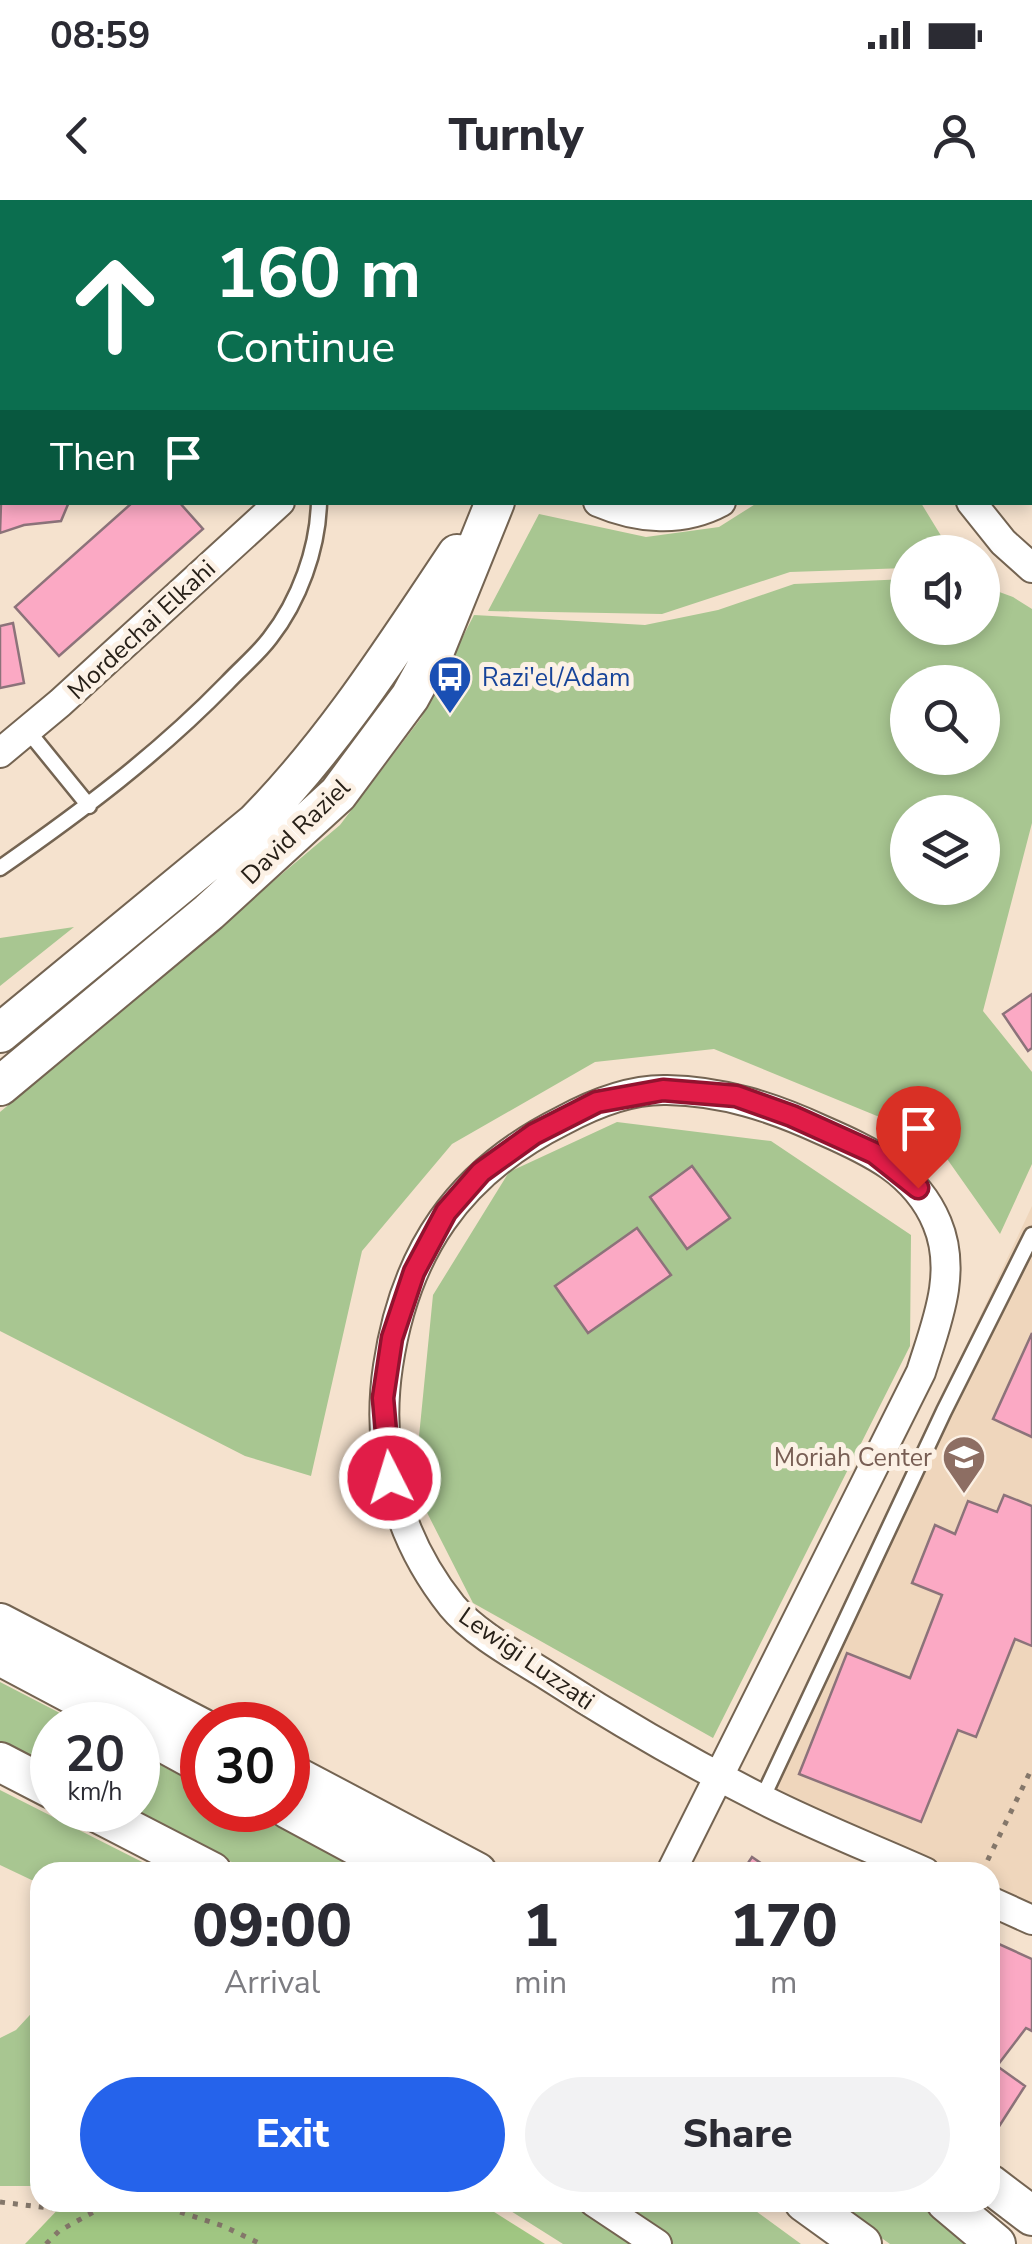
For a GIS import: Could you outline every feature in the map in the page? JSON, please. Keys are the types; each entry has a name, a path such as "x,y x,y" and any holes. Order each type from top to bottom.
{"street":[{"name":"David Raziel","path":"0,1033 255,823 291,786 354,708 491,505"},
{"name":"David Raziel","path":"0,1086 209,912 338,794 418,683 434,654 492,505"},
{"path":"605,505 625,514 664,516 698,514 716,505"},
{"path":"973,505 1003,542 1032,568"},
{"name":"Mordechai Elkahi","path":"0,752 28,731 272,508"},
{"name":"Lewigi Luzzati","path":"676,1862 720,1776 921,1372 941,1308 947,1271 938,1226 918,1188 874,1153 736,1096 663,1090 597,1102 534,1134 481,1172 446,1212 414,1272 392,1338 383,1398 390,1478 407,1538 454,1609 502,1647 588,1702 720,1776 762,1799 903,1862"},
{"path":"0,1622 180,1716"},
{"path":"0,1656 87,1702"},
{"path":"0,1762 30,1778"},
{"path":"310,1784 459,1862"},
{"path":"310,1822 387,1862"},
{"path":"135,1832 193,1862"},
{"path":"1000,1906 1032,1920"},
{"path":"1000,2192 1032,2216"},
{"path":"609,2212 657,2244"},
{"path":"818,2212 862,2244"},
{"path":"958,2212 996,2244"}],"lane":[{"path":"0,868 90,806 178,734 271,638 305,575 318,526 319,505"},
{"path":"28,731 90,806"},
{"path":"762,1799 944,1411 1032,1235"}],"path":[{"path":"987,1862 1032,1768"},
{"path":"0,2202 30,2206"},
{"path":"46,2244 58,2231 94,2212"},
{"path":"180,2212 261,2244"}],"shaded area":[{"name":"Moriah Center","path":"1032,1206 1032,1907 1000,1893 1000,1862 934,1862 759,1784"}],"green space":[{"path":"754,505 922,505 941,535 890,535 890,569 790,572 662,614 488,611 539,514 646,537 719,527"},
{"path":"890,580 890,645 1000,645 1000,592 1032,609 1032,823 983,1011 1032,1072 1032,1164 1000,1234 933,1139 714,1049 595,1062 452,1144 362,1251 311,1476 245,1456 0,1331 0,1112 340,825 421,718 474,615 645,625 718,610 794,584"},
{"path":"74,927 0,986 0,938"},
{"path":"617,1122 771,1141 911,1235 910,1346 713,1738 473,1603 414,1487 433,1295 509,1172"},
{"path":"0,1682 39,1702 30,1702 30,1758 0,1742"},
{"path":"160,1765 180,1775 180,1832 290,1832 348,1862 232,1862 160,1825"},
{"path":"0,1790 30,1805 30,1832 83,1832 142,1862 30,1862 30,1879 0,1865"},
{"path":"30,2015 30,2186 0,2186 0,2038 16,2030"},
{"path":"55,2212 494,2212 545,2244 25,2244"},
{"path":"512,2212 757,2212 801,2244 563,2244"},
{"path":"845,2212 932,2212 971,2244 890,2244"}],"building":[{"path":"1,505 68,505 61,521 24,525 0,533"},
{"path":"130,505 182,505 203,529 59,656 15,607"},
{"path":"13,623 24,683 0,688 0,626"},
{"path":"1032,994 1032,1048 1028,1051 1003,1014"},
{"path":"692,1166 730,1218 687,1249 650,1197"},
{"path":"637,1228 671,1275 588,1333 555,1286"},
{"path":"1032,1333 1032,1437 993,1419"},
{"path":"1004,1495 1032,1506 1032,1646 1015,1639 976,1737 958,1730 921,1822 799,1774 847,1653 910,1678 942,1595 912,1583 935,1525 955,1534 968,1501 997,1512"},
{"path":"1000,1945 1032,1959 1032,2031 1026,2028 1000,2062"},
{"path":"1000,2068 1025,2086 1000,2125"}],"place":[{"name":"Razi'el/Adam","path":"450,715"},
{"name":"Moriah Center","path":"964,1495"}],"route":[{"path":"390,1478 383,1398 392,1338 414,1272 446,1212 481,1172 534,1134 597,1102 663,1090 736,1096 874,1153 918,1188"}]}
